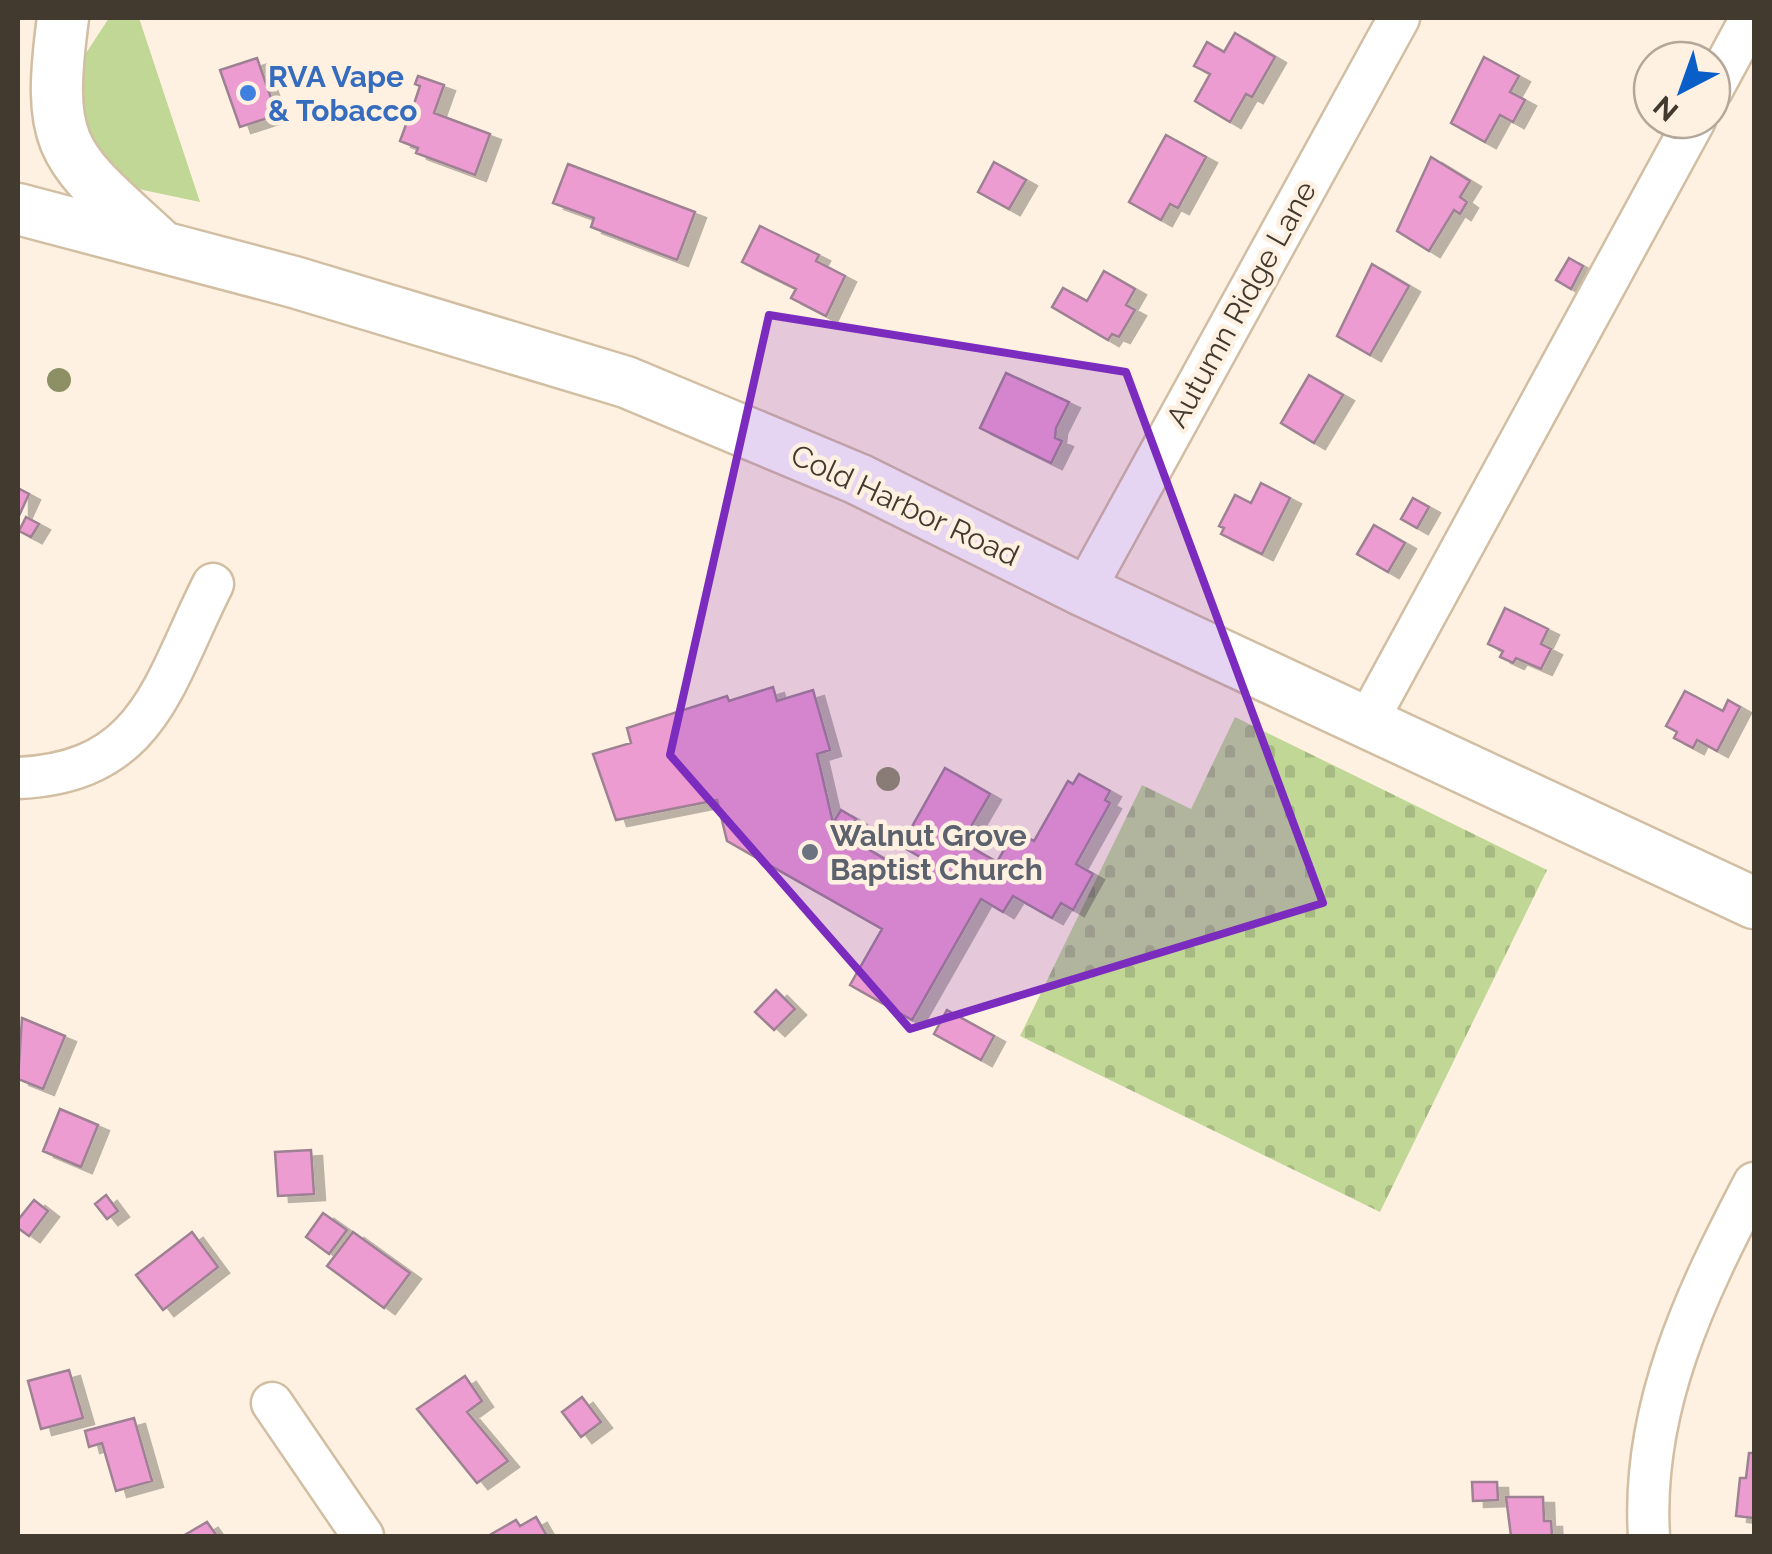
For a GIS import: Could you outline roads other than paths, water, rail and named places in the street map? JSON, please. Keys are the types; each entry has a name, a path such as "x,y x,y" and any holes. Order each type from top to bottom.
{"main road":[{"path":"18,55 50,18"},
{"path":"63,18 54,102 64,142 94,184 162,248"},
{"name":"Cold Harbor Road","path":"18,209 512,345 626,382 858,480 1084,591 1754,903"}],"street":[{"name":"Autumn Ridge Lane","path":"1084,591 1399,18"},
{"path":"1732,54 1752,18"},
{"path":"1366,722 1685,140"},
{"path":"18,778 72,772 135,734 214,584"},
{"path":"1649,1536 1652,1453 1665,1386 1707,1273 1754,1183"},
{"path":"272,1403 362,1536"}],"place":[{"name":"RVA Vape & Tobacco","path":"248,93"},
{"name":"Walnut Grove Baptist Church","path":"810,852"}]}
